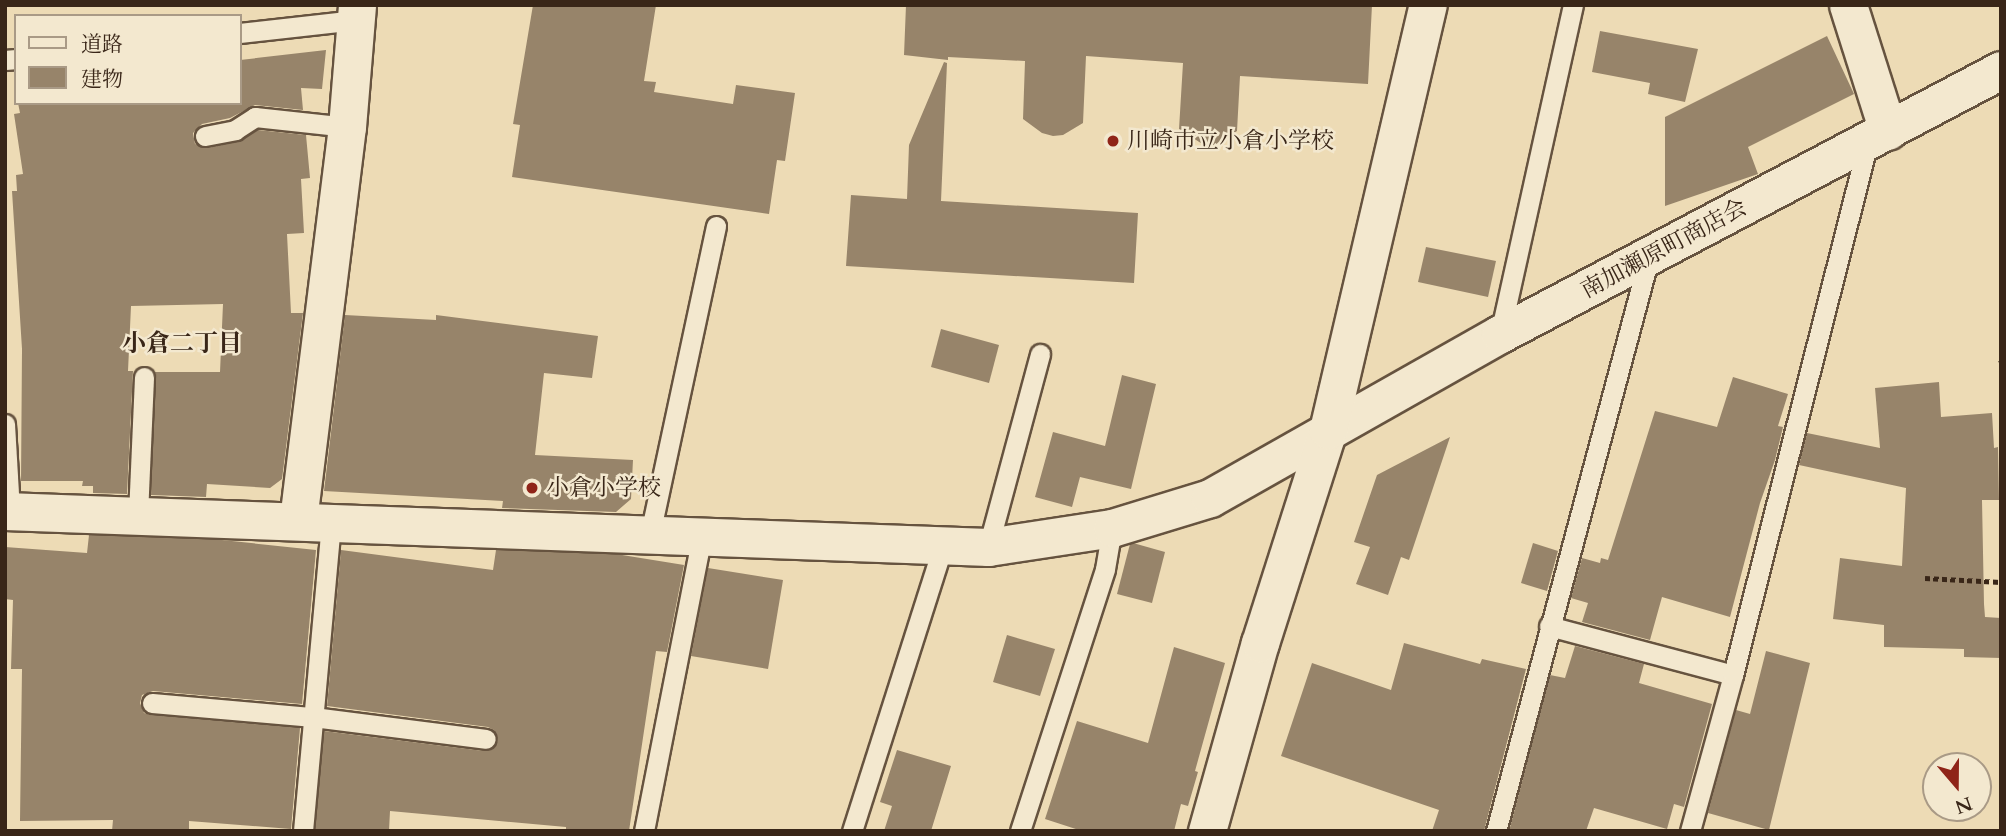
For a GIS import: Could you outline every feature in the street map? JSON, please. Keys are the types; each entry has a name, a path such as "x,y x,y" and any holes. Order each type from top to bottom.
{"street":[{"path":"1207,831 1260,643 1328,430 1428,5"},
{"path":"1848,5 1878,136"},
{"path":"315,521 356,13"},
{"name":"南加瀬原町商店会","path":"7,511 988,547 1112,528 1210,498 1500,334 2001,70"}],"lane":[{"path":"1500,334 1573,5"},
{"path":"242,33 356,13"},
{"path":"205,136 235,130 255,117 347,127"},
{"path":"1690,831 1878,136"},
{"path":"650,534 716,226"},
{"path":"1496,831 1649,257"},
{"path":"988,547 1040,354"},
{"path":"138,515 144,377"},
{"path":"5,424 7,511"},
{"path":"303,831 313,717 315,521"},
{"path":"1020,831 1105,569 1112,528"},
{"path":"645,831 702,536"},
{"path":"852,831 943,545"},
{"path":"1549,626 1733,675"},
{"path":"152,703 313,717 486,739"}],"path":[{"path":"1925,578 2001,582"}],"building":[{"path":"533,5 656,5 644,81 656,82 654,92 733,104 736,85 795,93 785,161 777,160 769,214 512,177 520,125 513,124"},
{"path":"906,5 1372,5 1368,84 1240,76 1237,131 1207,147 1179,129 1183,63 1086,56 1083,123 1063,135 1053,136 1042,133 1023,119 1025,61 948,57 948,60 904,55"},
{"path":"1600,31 1698,49 1685,102 1648,94 1650,83 1592,72"},
{"path":"1827,36 1854,94 1748,147 1758,174 1665,206 1665,117"},
{"path":"326,50 322,89 301,88 303,110 255,105 230,118 202,124 193,133 195,144 207,148 238,142 258,130 306,135 310,178 301,179 304,233 287,234 291,313 303,313 282,479 270,488 207,484 206,497 151,495 155,372 220,372 223,304 131,306 128,371 133,371 127,494 93,493 93,486 82,486 83,481 21,481 22,349 12,191 17,191 16,175 23,174 14,114 20,113 18,105 242,105 242,60"},
{"path":"944,62 947,63 941,201 1138,213 1134,283 846,266 851,195 907,199 909,145"},
{"path":"1426,247 1496,261 1488,297 1418,282"},
{"path":"345,315 436,320 436,315 598,336 592,378 544,373 535,455 633,460 631,499 616,512 502,508 503,501 324,491"},
{"path":"941,329 999,345 989,383 931,367"},
{"path":"1122,375 1156,384 1131,489 1080,477 1072,507 1035,497 1053,432 1105,446"},
{"path":"1733,377 1788,394 1778,426 1783,427 1775,460 1760,503 1730,617 1662,597 1650,640 1582,622 1588,603 1571,598 1582,558 1600,563 1601,558 1608,560 1655,411 1717,427"},
{"path":"1939,382 1941,417 1992,413 1994,448 1998,447 1999,500 1982,500 1984,604 1985,617 2001,618 2001,658 1964,657 1964,649 1884,647 1884,625 1833,619 1840,558 1902,566 1906,488 1799,465 1807,433 1880,448 1875,388"},
{"path":"1450,437 1409,560 1401,557 1388,595 1356,584 1370,547 1354,542 1377,475"},
{"path":"89,535 222,540 316,550 302,704 153,691 142,695 140,703 144,713 151,715 300,728 291,829 189,821 189,831 112,831 113,820 20,821 22,669 11,669 13,600 5,599 5,547 87,553"},
{"path":"1533,543 1558,551 1547,591 1521,583"},
{"path":"1130,544 1165,552 1152,603 1117,594"},
{"path":"341,550 493,570 496,550 616,554 684,565 667,652 656,651 629,831 566,831 566,827 390,811 389,831 315,830 324,731 484,751 495,747 498,740 494,730 488,727 327,706"},
{"path":"708,568 783,580 768,669 691,656"},
{"path":"1007,635 1055,649 1040,696 993,682"},
{"path":"1404,643 1480,664 1482,659 1526,669 1484,831 1432,831 1439,810 1281,756 1312,663 1391,690"},
{"path":"1575,646 1644,664 1639,683 1712,704 1684,807 1674,804 1667,829 1594,808 1586,831 1509,831 1550,675 1565,678"},
{"path":"1174,647 1225,663 1188,806 1181,804 1174,831 1082,831 1045,819 1077,721 1148,743"},
{"path":"1766,651 1810,663 1769,830 1708,813 1736,710 1750,714"},
{"path":"897,750 951,766 931,831 884,831 892,806 880,802"}],"place":[{"name":"川崎市立小倉小学校","path":"1113,141"},
{"name":"小倉小学校","path":"532,488"}],"district":[{"name":"小倉二丁目","path":"182,344"}]}
